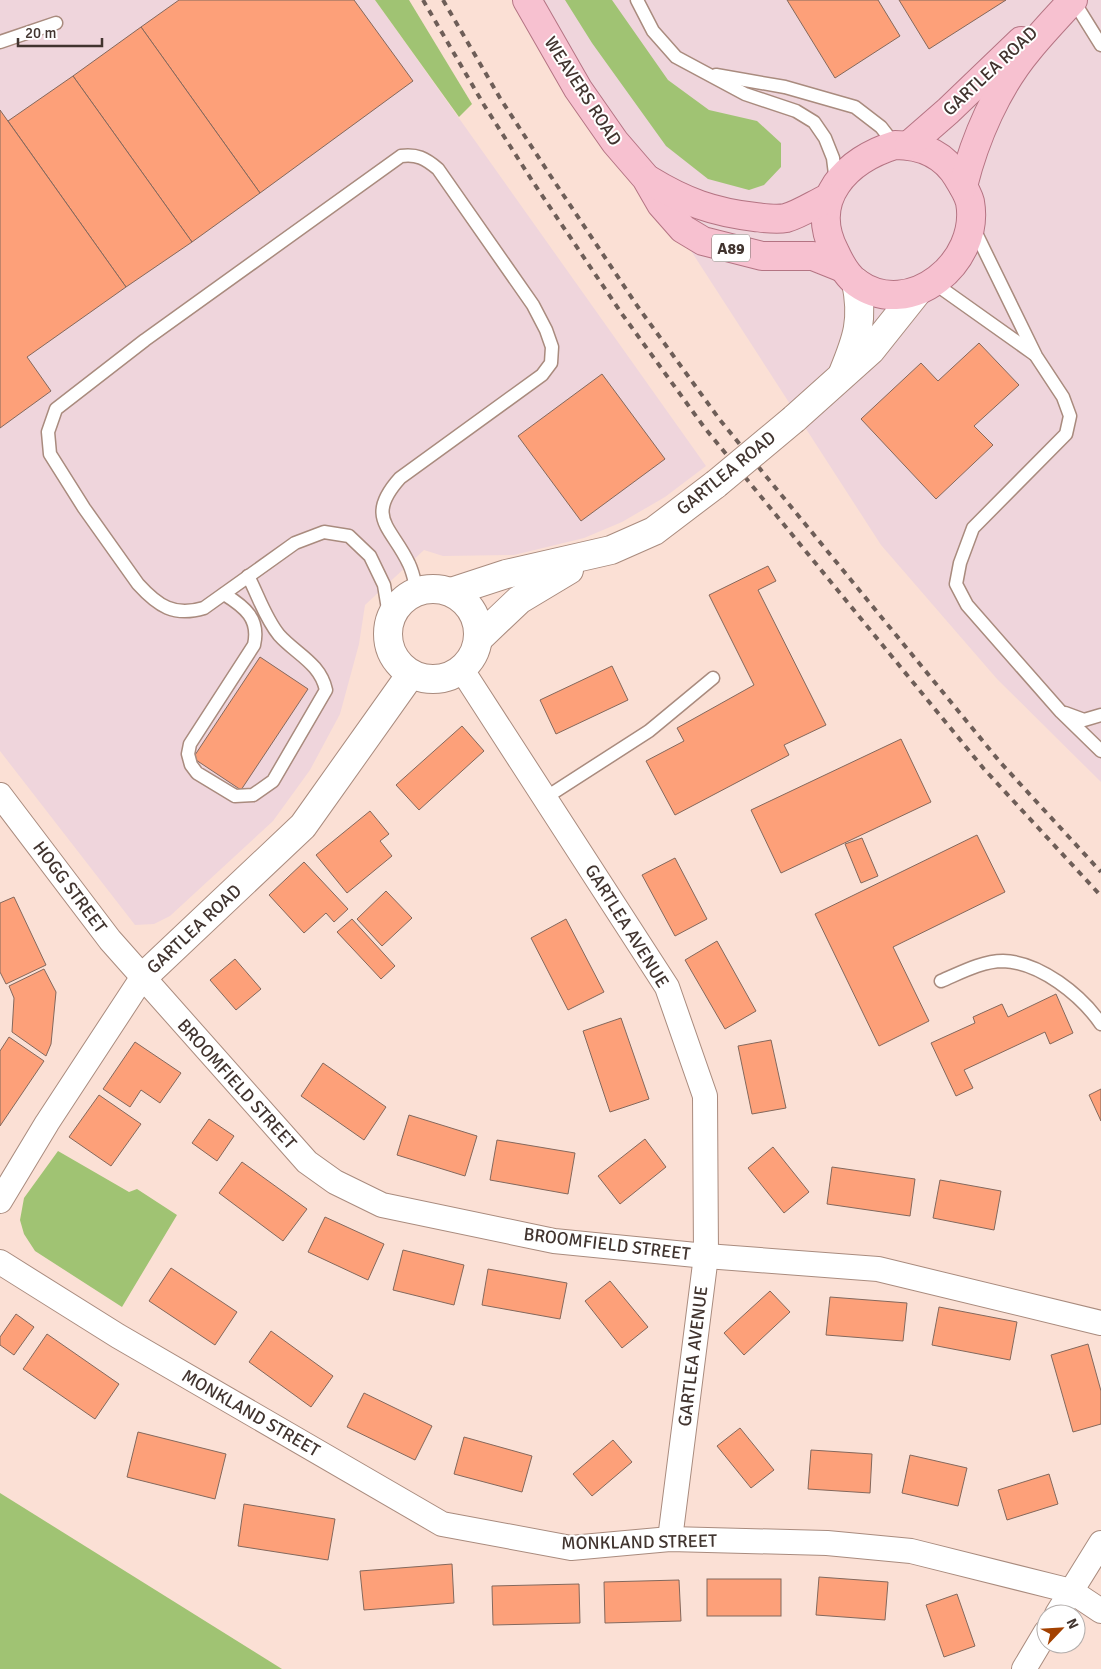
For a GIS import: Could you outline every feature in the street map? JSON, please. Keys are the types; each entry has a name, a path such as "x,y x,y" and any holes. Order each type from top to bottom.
{"main road":[{"name":"WEAVERS ROAD","path":"527,0 578,89 615,142 646,178 661,204 683,229 703,241 762,256 813,256 849,275"},
{"name":"GARTLEA ROAD","path":"902,145 948,111 1011,49 1073,0 1028,50 999,94 969,161 963,186"},
{"path":"902,145 928,150 943,159 963,186 970,202 971,222 967,242 947,272 926,287"},
{"name":"A89","path":"832,191 850,169 866,157 902,145"},
{"name":"WEAVERS ROAD","path":"646,178 675,196 697,206 729,214 769,218 786,218 832,191"},
{"path":"832,191 826,216 827,232 849,275"},
{"name":"A89","path":"849,275 874,292 896,295 926,287"}],"street":[{"name":"GARTLEA ROAD","path":"841,377 855,343 861,307 849,275"},
{"name":"GARTLEA ROAD","path":"462,670 475,653 479,638 496,624 519,600 536,587 601,553 654,531 716,484 794,419 871,350 926,287"},
{"name":"GARTLEA ROAD","path":"417,591 433,588 451,592 506,574 601,553"},
{"path":"417,591 401,602 390,621 388,640 392,655 411,674 430,680 445,679 462,670"},
{"path":"451,592 466,602 476,618 479,638"},
{"name":"GARTLEA AVENUE","path":"462,670 667,987 706,1096 706,1256 670,1539"},
{"name":"GARTLEA ROAD","path":"0,1201 47,1123 142,978 303,826 411,674"},
{"name":"HOGG STREET","path":"0,795 110,940 142,978"},
{"name":"BROOMFIELD STREET","path":"142,978 307,1162 335,1182 382,1205 554,1241 706,1256 878,1269 1101,1323"},
{"name":"MONKLAND STREET","path":"0,1262 118,1336 442,1524 572,1548 670,1539 827,1544 911,1551 1071,1591 1101,1611"},
{"path":"1063,1604 1101,1543"},
{"path":"1024,1669 1036,1649"}],"lane":[{"path":"637,0 653,31 676,57 711,74 745,94 796,111 814,122 825,138 833,158 832,191"},
{"path":"1073,0 1101,46"},
{"path":"0,42 56,22"},
{"path":"711,74 785,87 855,107 902,145"},
{"path":"390,621 384,585 370,556 349,536 324,532 295,543 204,608 188,613 166,608 148,594 115,553 50,454 48,432 56,409 145,340 358,185 401,156 414,154 426,159 438,169 532,305 552,347 551,363 542,375 400,478 387,492 382,509 384,521 410,565 417,591"},
{"path":"971,222 1036,356 1063,397 1070,416 1066,434 973,528 960,563 956,584 967,605 1060,712 1101,751"},
{"path":"926,287 1036,356"},
{"path":"224,594 244,607 251,616 256,634 254,645 190,744 188,754 191,765 197,773 235,796 253,796 273,781 326,690 323,678 316,667 280,636 271,623 248,576"},
{"path":"545,798 649,731 713,678"},
{"path":"1060,712 1084,720 1101,715"},
{"path":"941,981 976,967 1002,961 1027,965 1060,982 1101,1024"}],"shaded area":[{"path":"0,0 375,0 706,466 665,497 622,522 584,538 514,555 443,556 424,550 365,605 359,644 340,714 310,770 273,821 170,916 154,924 135,925 0,751"},
{"path":"529,0 1101,0 1101,782 997,679 881,545"}],"green space":[{"path":"375,0 409,0 472,104 459,117"},
{"path":"565,0 612,0 668,80 709,110 757,121 781,143 781,167 764,185 749,190 708,179 666,146 592,43"},
{"path":"58,1151 129,1192 137,1189 177,1215 122,1307 35,1251 24,1234 20,1220 24,1198"},
{"path":"0,1493 282,1669 0,1669"}],"building":[{"path":"179,0 354,0 413,81 260,193 141,27"},
{"path":"787,0 878,0 900,36 835,78"},
{"path":"899,0 1006,0 929,49"},
{"path":"141,27 260,193 192,242 73,76"},
{"path":"73,76 192,242 126,287 8,121"},
{"path":"0,110 126,287 27,357 51,391 0,428"},
{"path":"979,343 1019,385 974,426 993,445 936,499 861,419 921,363 938,381"},
{"path":"602,374 665,459 581,521 518,436"},
{"path":"768,566 776,581 758,590 826,725 784,745 789,755 675,815 646,761 684,741 677,728 754,685 709,595"},
{"path":"260,657 308,689 241,790 193,758"},
{"path":"612,666 628,700 556,734 540,700"},
{"path":"462,726 484,751 419,810 396,785"},
{"path":"901,739 931,802 781,873 751,810"},
{"path":"370,811 389,834 380,841 392,856 347,893 316,855"},
{"path":"977,835 1005,892 893,947 929,1021 879,1046 815,914"},
{"path":"862,838 878,876 861,883 845,844"},
{"path":"675,858 707,919 675,936 642,875"},
{"path":"304,862 348,909 334,922 326,913 304,933 269,895"},
{"path":"386,891 412,918 382,946 357,919"},
{"path":"14,897 46,965 6,984 0,972 0,903"},
{"path":"352,919 395,966 381,979 337,932"},
{"path":"566,919 604,992 568,1010 531,938"},
{"path":"717,941 756,1011 725,1029 685,960"},
{"path":"235,959 261,989 236,1010 210,980"},
{"path":"44,969 56,992 51,1044 46,1056 12,1032 14,998 9,986"},
{"path":"1056,994 1073,1033 1050,1044 1045,1032 964,1070 973,1088 956,1096 931,1043 975,1023 973,1017 1002,1004 1008,1017"},
{"path":"621,1018 649,1099 610,1112 583,1031"},
{"path":"9,1037 44,1061 0,1126 0,1051"},
{"path":"771,1040 786,1108 752,1114 738,1046"},
{"path":"135,1042 181,1073 160,1103 141,1090 130,1107 103,1089"},
{"path":"323,1063 386,1107 364,1140 301,1096"},
{"path":"1101,1089 1101,1121 1089,1095"},
{"path":"99,1095 141,1124 111,1166 69,1137"},
{"path":"409,1115 477,1136 465,1176 397,1155"},
{"path":"209,1119 234,1136 217,1161 192,1143"},
{"path":"645,1139 666,1167 620,1204 598,1176"},
{"path":"497,1140 575,1153 568,1194 490,1180"},
{"path":"773,1147 809,1192 784,1213 748,1168"},
{"path":"242,1162 307,1209 283,1241 219,1193"},
{"path":"832,1167 915,1179 910,1216 827,1204"},
{"path":"940,1180 1001,1191 994,1230 933,1218"},
{"path":"325,1217 384,1244 368,1280 308,1252"},
{"path":"403,1250 464,1265 454,1305 393,1290"},
{"path":"171,1268 237,1312 215,1345 149,1301"},
{"path":"488,1269 567,1283 560,1319 482,1305"},
{"path":"610,1281 648,1327 622,1348 585,1301"},
{"path":"770,1291 790,1312 744,1355 724,1333"},
{"path":"830,1297 907,1303 903,1341 826,1335"},
{"path":"939,1307 1017,1322 1010,1360 932,1345"},
{"path":"16,1314 34,1327 14,1355 0,1345 0,1337"},
{"path":"271,1331 333,1376 311,1407 249,1362"},
{"path":"47,1334 119,1384 95,1419 23,1369"},
{"path":"1088,1344 1101,1391 1101,1424 1073,1432 1051,1355"},
{"path":"364,1393 432,1426 415,1460 347,1427"},
{"path":"740,1428 774,1470 751,1488 717,1446"},
{"path":"138,1432 226,1454 215,1499 127,1477"},
{"path":"464,1437 532,1456 522,1492 454,1474"},
{"path":"613,1440 632,1462 592,1496 573,1474"},
{"path":"811,1450 872,1454 870,1493 808,1489"},
{"path":"910,1455 967,1468 958,1506 902,1493"},
{"path":"1049,1474 1058,1504 1007,1520 998,1490"},
{"path":"244,1504 335,1519 328,1560 238,1546"},
{"path":"452,1564 454,1603 364,1610 360,1571"},
{"path":"819,1577 888,1582 885,1620 816,1615"},
{"path":"707,1579 781,1579 781,1616 707,1616"},
{"path":"679,1580 681,1621 605,1623 604,1582"},
{"path":"579,1584 580,1623 493,1625 492,1586"},
{"path":"957,1594 975,1646 944,1657 926,1605"}],"railway":[{"path":"423,0 484,105 533,182 622,314 704,427 984,769 1101,896"},
{"path":"443,0 500,98 550,175 638,307 720,420 1000,762 1101,872"}]}
